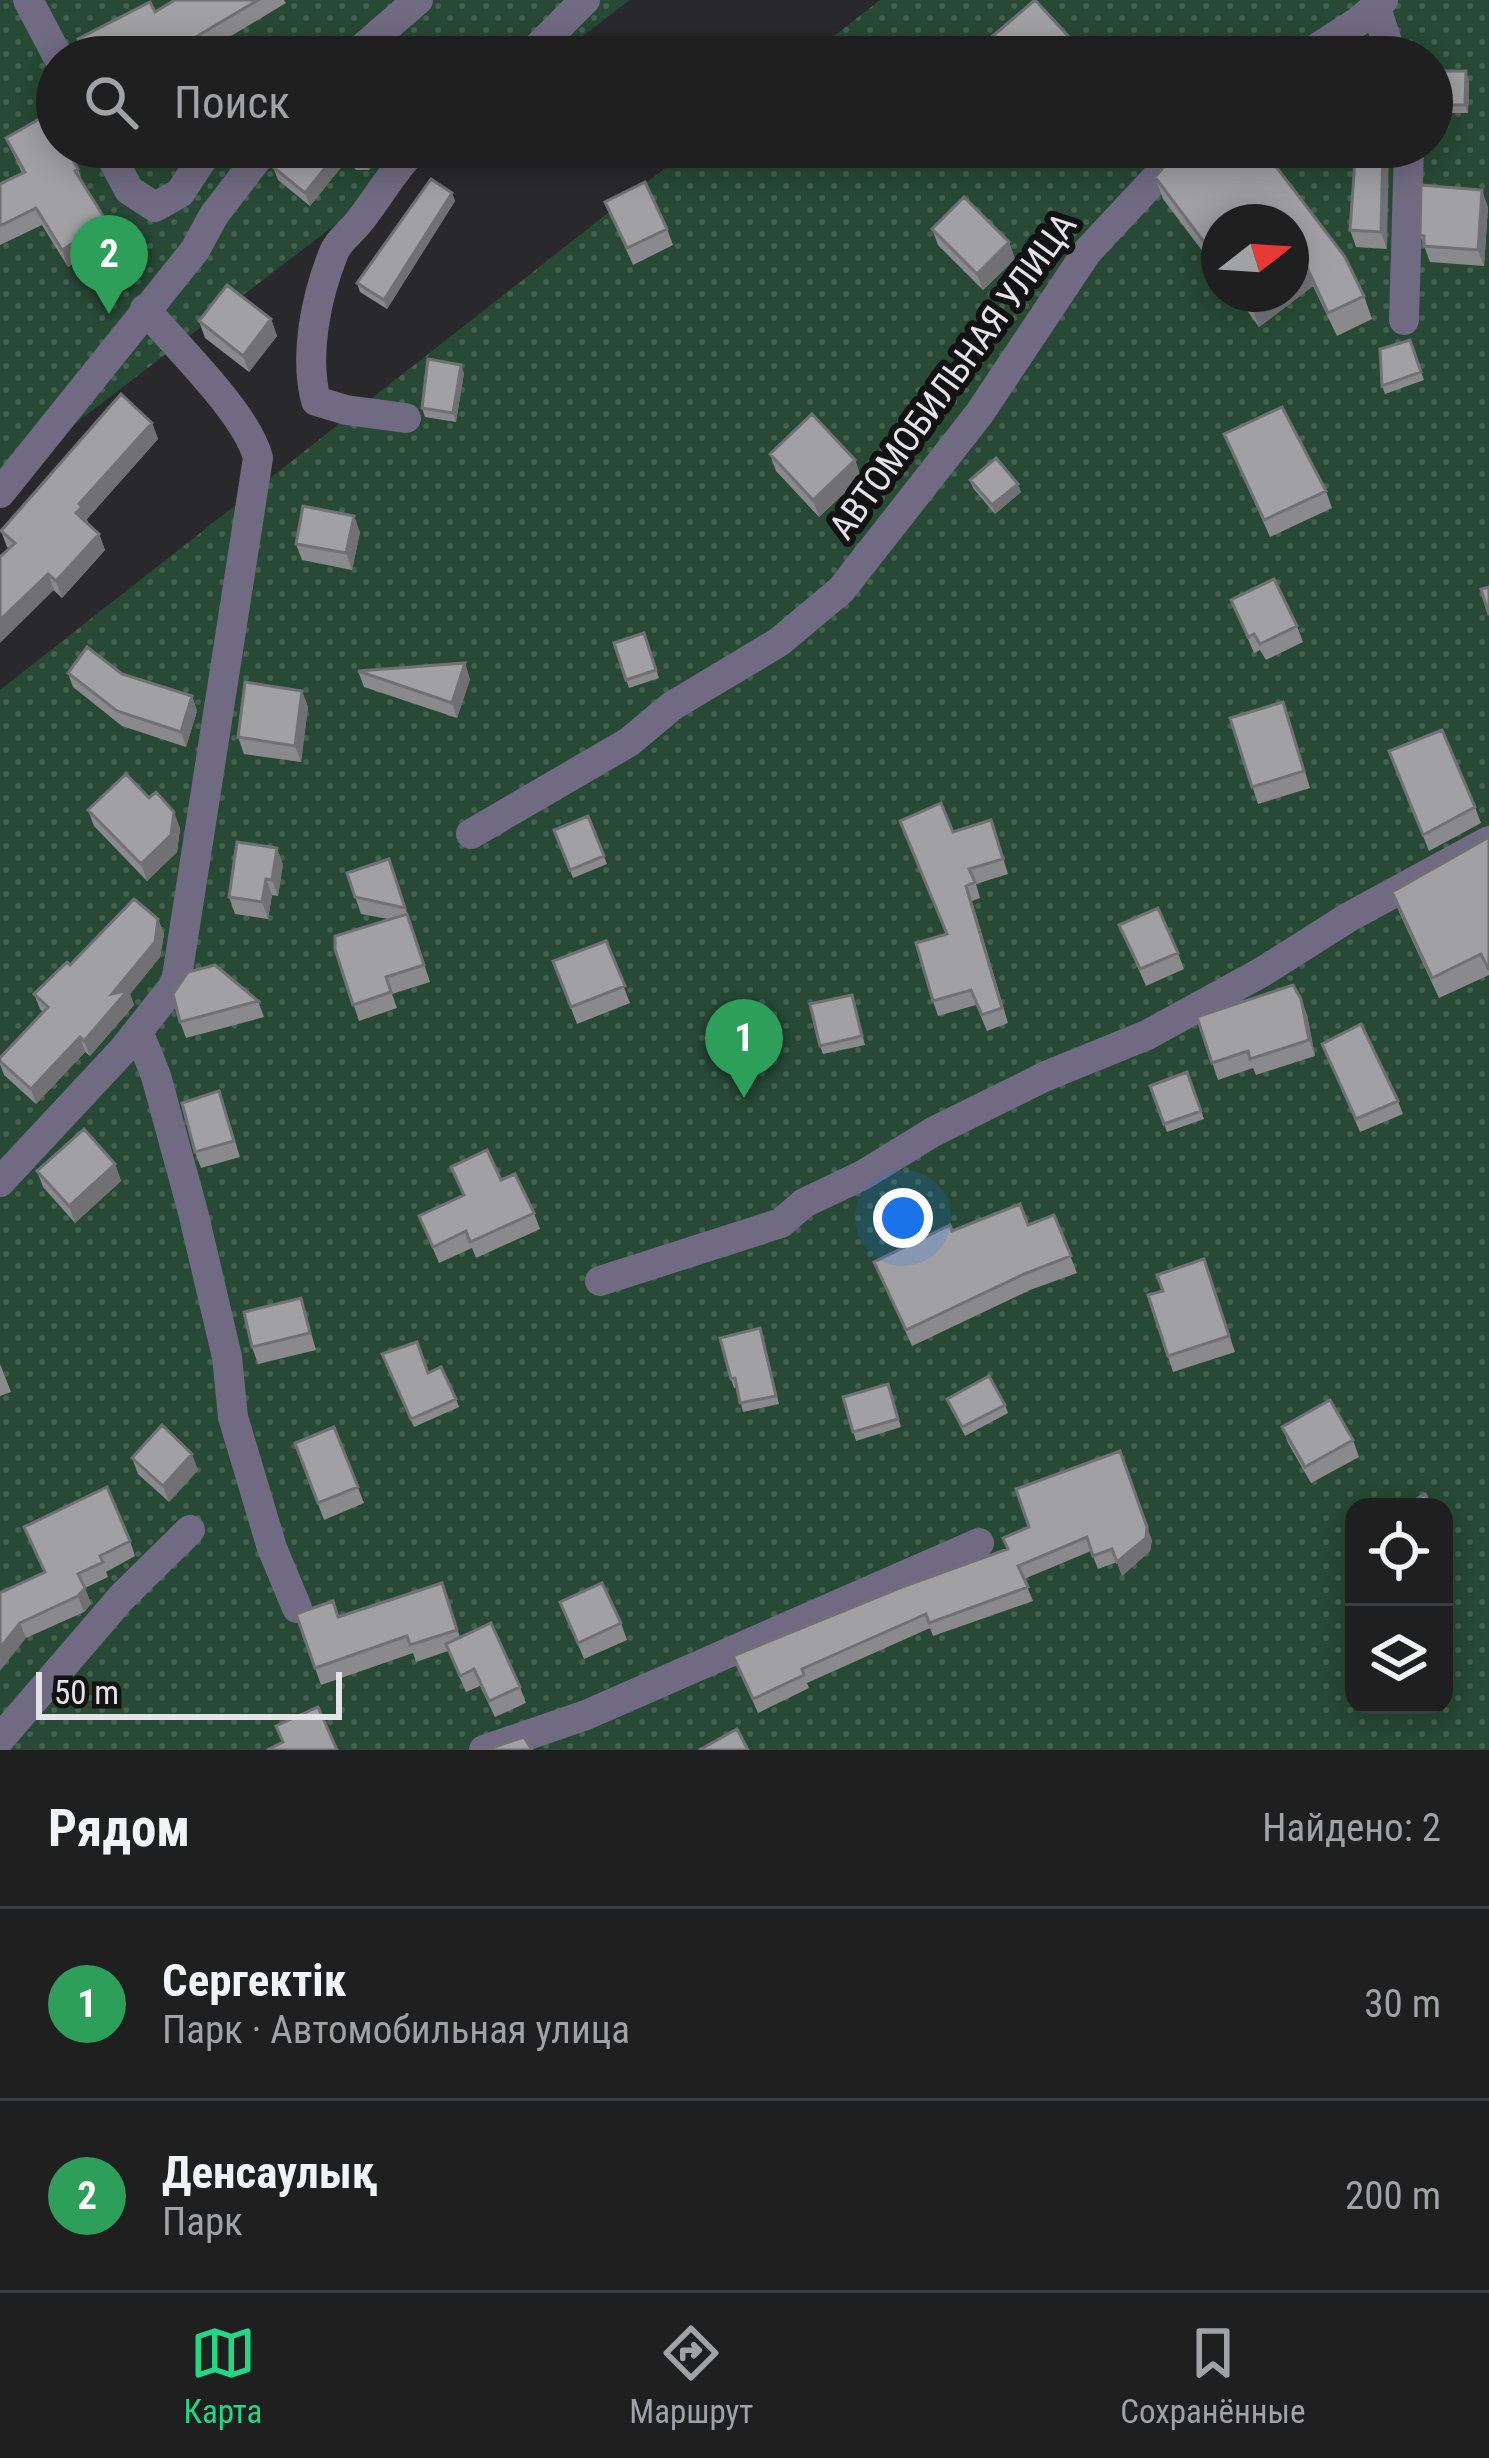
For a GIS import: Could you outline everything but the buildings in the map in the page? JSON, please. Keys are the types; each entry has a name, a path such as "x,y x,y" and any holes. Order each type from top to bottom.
{"street":[{"path":"28,0 47,36"},
{"path":"376,36 418,0"},
{"path":"549,36 585,0"},
{"path":"1333,36 1379,3 1387,36"},
{"path":"117,168 129,190 155,207 180,194 197,168"},
{"path":"0,493 195,250 214,215 250,168"},
{"path":"396,168 336,247 314,333 309,374 316,401 406,418"},
{"name":"АВТОМОБИЛЬНАЯ УЛИЦА","path":"471,834 629,742 672,706 779,643 842,590 979,415 1087,253 1166,168"},
{"path":"1404,320 1408,168"},
{"path":"0,1182 176,983 258,458 252,436 235,411 145,309"},
{"path":"600,1281 781,1223 804,1203 933,1132 1046,1076 1147,1036 1348,917 1489,841"},
{"path":"138,1031 156,1076 193,1212 227,1357 233,1417 272,1548 297,1608"},
{"path":"0,1739 122,1597 190,1530"},
{"path":"484,1750 586,1714 979,1543"}],"green space":[{"path":"0,0 630,0 583,36 36,36 36,168 410,168 0,481"},
{"path":"880,0 1489,0 1489,1750 0,1750 0,690 665,168 1453,168 1453,36 834,36"}],"place":[{"name":"Денсаулық","path":"109,314"},
{"name":"Сергектік","path":"744,1098"}]}
